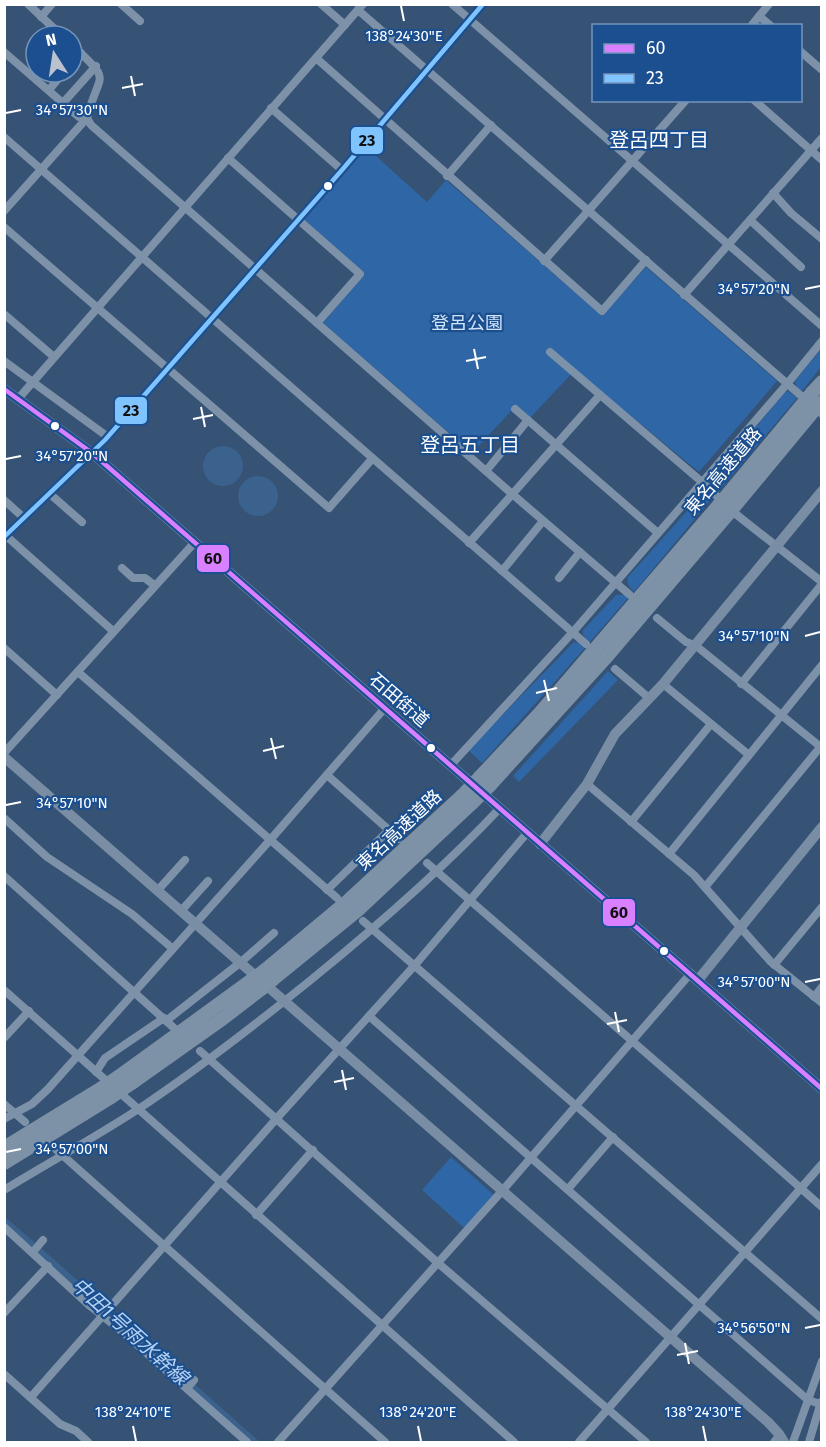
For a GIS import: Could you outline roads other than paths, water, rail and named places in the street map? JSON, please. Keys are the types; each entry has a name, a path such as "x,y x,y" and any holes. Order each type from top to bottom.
{"highway":[{"name":"東名高速道路","path":"4,1163 106,1092 222,1020 268,975 359,909 608,655 723,510 819,403 822,382"},
{"name":"東名高速道路","path":"4,1148 106,1092"}],"street":[{"path":"28,4 49,24"},
{"path":"41,17 52,4"},
{"path":"321,4 345,25"},
{"path":"452,4 822,327"},
{"path":"113,631 5,536 108,437 342,170 483,4"},
{"path":"753,24 769,4"},
{"path":"123,5 140,21"},
{"path":"18,399 361,7 427,69 684,295 787,384 819,403"},
{"path":"759,16 769,24"},
{"path":"4,52 79,117 87,118 92,125 316,323 630,595"},
{"path":"802,52 822,70"},
{"path":"4,211 87,118 100,85 100,75 96,66 84,56"},
{"path":"316,58 602,311 646,260"},
{"path":"63,103 96,66"},
{"path":"49,90 54,84"},
{"path":"544,261 684,102"},
{"path":"756,102 822,160"},
{"path":"271,108 342,170"},
{"path":"447,176 491,125"},
{"path":"684,295 822,138"},
{"path":"6,142 41,169 586,644"},
{"path":"228,158 360,274 316,323"},
{"path":"773,193 791,213 822,239"},
{"path":"750,220 801,267"},
{"path":"4,227 329,508 372,459"},
{"path":"4,314 54,357"},
{"path":"450,766 573,632 822,341"},
{"path":"550,352 702,482 737,515 822,583 741,684"},
{"path":"4,361 108,437"},
{"name":"石田街道","path":"4,389 92,453 822,1089"},
{"path":"470,543 555,443 600,395"},
{"path":"515,410 658,533"},
{"path":"486,471 528,420"},
{"path":"540,844 587,784 615,734 663,684 822,491"},
{"path":"50,494 82,522"},
{"path":"4,500 24,518"},
{"path":"502,571 543,520"},
{"path":"195,542 5,753 181,911 768,1422 779,1440"},
{"path":"559,578 580,552"},
{"path":"122,568 133,578 145,578 154,585"},
{"path":"657,618 686,642 695,645 821,747 706,886"},
{"path":"4,648 57,695"},
{"path":"669,854 822,665"},
{"path":"615,669 649,698"},
{"path":"78,672 337,898"},
{"path":"663,684 749,755"},
{"path":"4,1119 32,1104 78,1056 384,709"},
{"path":"631,822 711,724"},
{"path":"327,775 399,839"},
{"path":"587,784 706,886 774,965 822,1003"},
{"path":"4,1190 137,1109 285,1001 373,929 467,844 500,808"},
{"path":"4,818 47,857 132,914 172,948"},
{"path":"278,1443 632,1041 741,929 822,827"},
{"path":"327,890 389,830"},
{"path":"31,1397 415,965 527,833"},
{"path":"158,890 185,860"},
{"path":"427,863 822,1207"},
{"path":"4,876 174,1028"},
{"path":"181,911 208,881"},
{"path":"774,965 822,907"},
{"path":"363,921 822,1319"},
{"path":"96,1072 105,1058 165,1019 241,962 274,933"},
{"path":"814,997 822,987"},
{"path":"4,990 514,1443"},
{"path":"4,1038 29,1011"},
{"path":"369,1016 808,1400 821,1402 808,1443"},
{"path":"200,1051 314,1150 438,1263 646,1443"},
{"path":"4,1104 25,1122"},
{"path":"567,1189 613,1137"},
{"path":"51,1145 385,1443"},
{"path":"256,1215 314,1150"},
{"path":"579,1443 822,1164"},
{"path":"4,1227 37,1247 53,1266 236,1426 247,1443"},
{"path":"4,1313 53,1266"},
{"path":"793,1443 822,1361"},
{"path":"4,1374 60,1424 75,1431 88,1443"}],"water":[{"path":"223,446 231,447 237,452 242,458 242,474 237,480 231,485 223,486 215,485 209,480 204,474 203,466 204,458 209,452 215,447"},
{"path":"258,476 266,477 272,482 277,488 277,504 272,510 266,515 258,516 250,515 244,510 239,504 238,496 239,488 244,482 250,477"},
{"name":"中田1号雨水幹線","path":"5,1217 260,1442 251,1442 5,1225"}],"district":[{"name":"登呂四丁目","path":"659,140"},
{"name":"登呂五丁目","path":"470,445"}],"park label":[{"name":"登呂公園","path":"467,323"}]}
